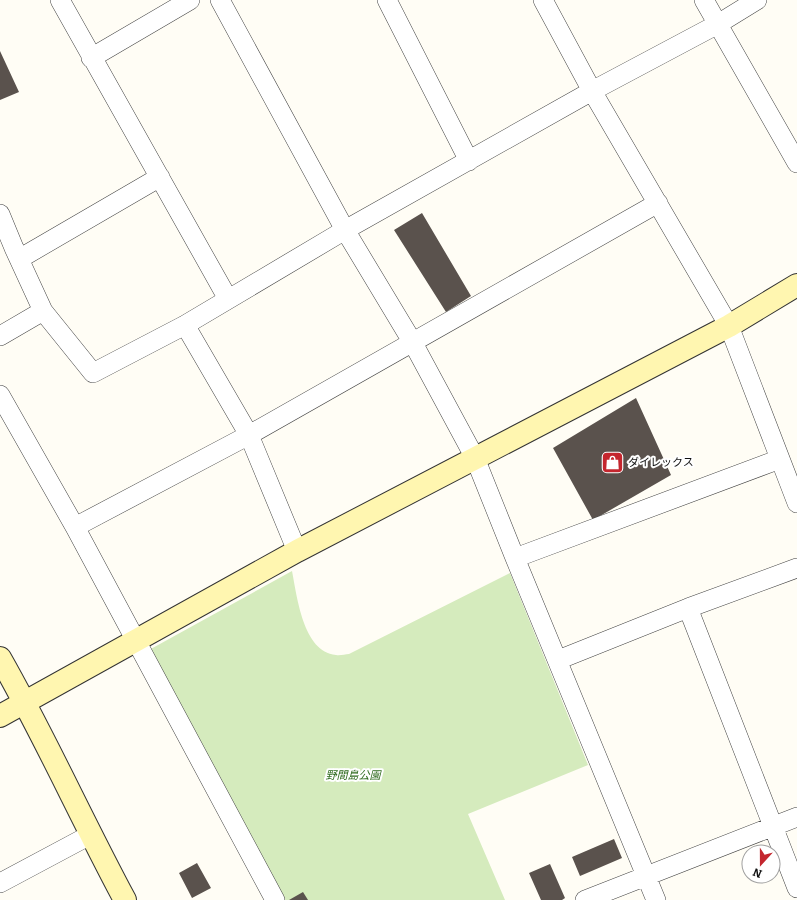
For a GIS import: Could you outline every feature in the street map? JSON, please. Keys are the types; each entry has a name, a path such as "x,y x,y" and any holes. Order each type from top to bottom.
{"street":[{"path":"60,0 91,58 228,299"},
{"path":"91,58 190,0"},
{"path":"220,0 345,230 413,343 475,458 656,900"},
{"path":"387,0 470,161"},
{"path":"543,0 592,91 729,326 797,503"},
{"path":"704,0 797,164"},
{"path":"0,214 43,311 93,373 185,325 345,230 592,91 718,24 757,0"},
{"path":"19,259 160,177"},
{"path":"74,527 249,435 658,203"},
{"path":"0,716 26,703 297,551 729,326 797,285"},
{"path":"0,336 43,311"},
{"path":"185,325 249,435 297,551"},
{"path":"0,395 74,527 275,900"},
{"path":"515,558 780,459"},
{"path":"558,660 688,608 797,568"},
{"path":"688,608 797,888"},
{"path":"0,658 26,703 90,835 125,900"},
{"path":"585,900 797,817"},
{"path":"0,883 90,835"}],"green space":[{"name":"野間島公園","path":"292,571 299,608 309,634 316,644 325,652 336,655 349,654 510,573 588,765 468,814 505,900 284,900 149,650"}],"building":[{"path":"0,51 19,92 0,100"},
{"path":"422,213 471,296 446,312 394,230"},
{"name":"ダイレックス","path":"636,398 671,475 593,520 553,448"},
{"path":"614,839 622,858 580,876 572,857"},
{"path":"197,863 211,888 192,898 179,873"},
{"path":"550,864 565,898 562,900 541,900 529,873"},
{"path":"303,892 308,900 289,900"}],"place":[{"name":"ダイレックス","path":"613,462"}]}
